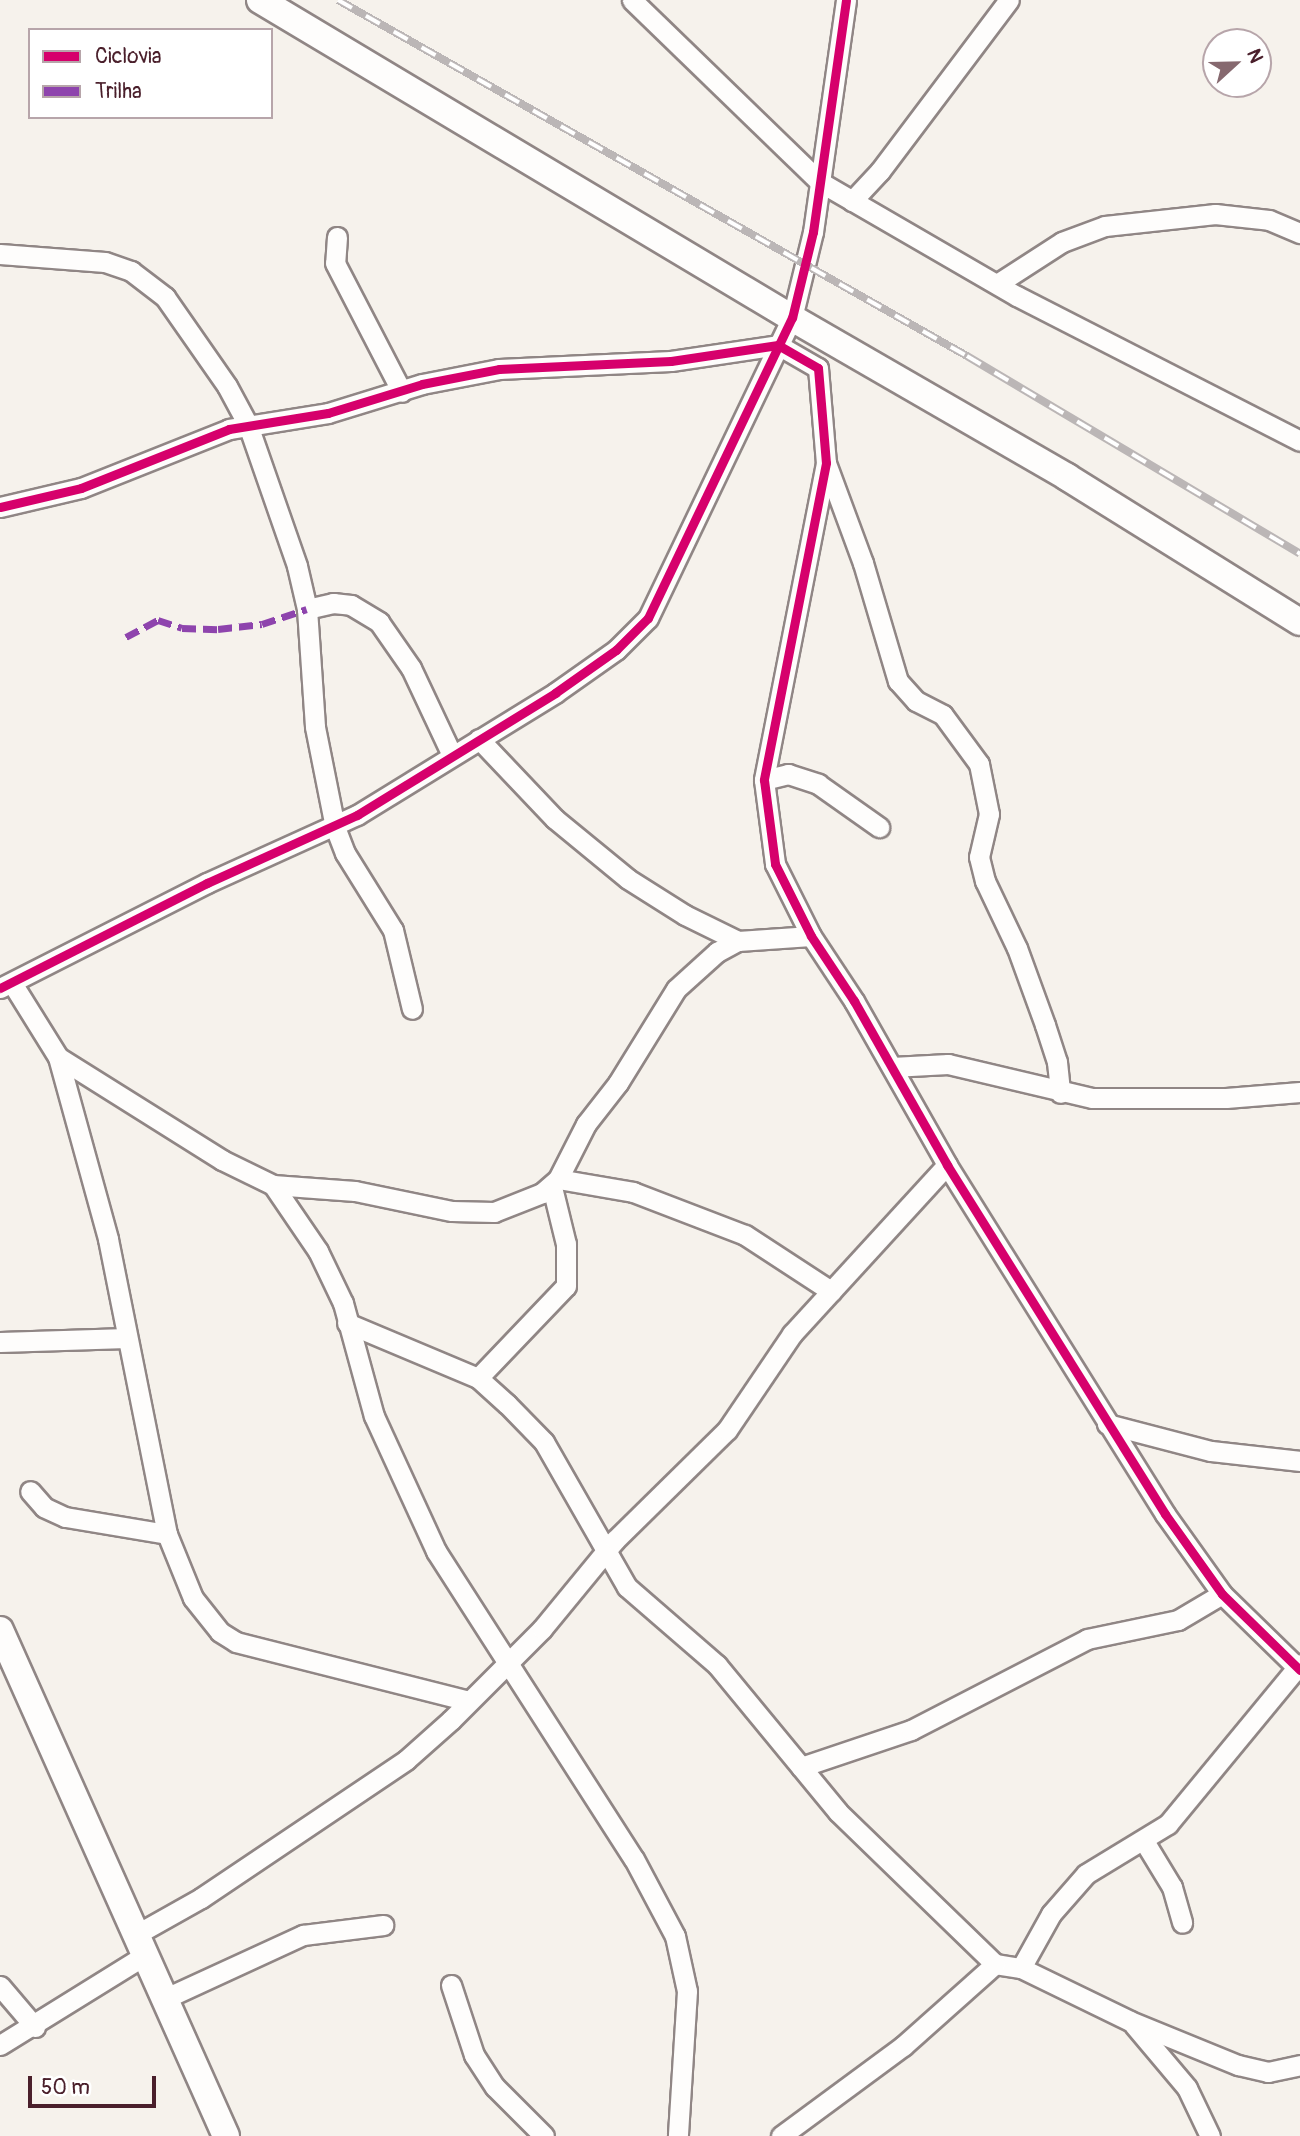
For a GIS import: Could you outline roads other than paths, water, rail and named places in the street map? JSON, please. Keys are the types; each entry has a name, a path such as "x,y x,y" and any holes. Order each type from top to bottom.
{"street":[{"path":"260,0 792,318 1067,477 1300,622"},
{"path":"632,0 820,182 997,284 1300,441"},
{"path":"469,1701 236,1642 220,1632 193,1598 167,1534 108,1240 58,1057 6,986 207,883 335,827 606,657 648,618 792,318 813,232 846,0"},
{"path":"852,201 880,171 1009,0"},
{"path":"997,284 1062,242 1105,226 1215,214 1269,220 1300,233"},
{"path":"337,237 335,263 402,392"},
{"path":"0,254 105,262 146,280 184,321 248,425 307,608 314,727 335,827 345,853 393,930 412,1009"},
{"path":"0,507 81,488 248,425 328,413 499,369 671,361 778,345 818,368 826,463 863,563 898,681 916,701 943,715 979,764 989,814 979,858 985,881 1017,948 1045,1024 1057,1062 1060,1093"},
{"path":"826,463 764,780 775,864 811,936 892,1067 947,1165 1107,1423 1222,1594 1299,1667 1168,1824 1086,1874 1051,1914 1021,1968"},
{"path":"307,608 351,605 379,622 411,668 452,755"},
{"path":"479,739 555,819 628,879 685,915 738,941"},
{"path":"764,780 788,774 818,784 879,827"},
{"path":"478,1378 566,1286 566,1244 555,1183 586,1124 618,1083 676,989 717,952 738,941 811,936"},
{"path":"58,1057 222,1160 273,1185 355,1191 452,1211 494,1212 555,1183 633,1192 745,1235 831,1291"},
{"path":"892,1067 948,1063 1060,1093 1092,1098 1226,1098 1300,1092"},
{"path":"0,2045 35,2027 201,1898 406,1760 508,1662 646,1507 727,1430 792,1334 947,1165"},
{"path":"273,1185 318,1251 347,1323 373,1416 436,1551 634,1859 675,1936 687,1991 678,2136"},
{"path":"347,1323 478,1378 544,1442 606,1554 628,1587 717,1665 882,1859 995,1964 1021,1968 1130,2021 1255,2070 1300,2065"},
{"path":"0,1342 127,1338"},
{"path":"1107,1423 1210,1451 1300,1461"},
{"path":"30,1491 44,1507 65,1517 167,1534"},
{"path":"801,1767 911,1730 1106,1631 1178,1620 1222,1594"},
{"path":"0,1630 226,2136"},
{"path":"1144,1840 1172,1887 1182,1923"},
{"path":"166,1998 303,1935 383,1925"},
{"path":"781,2136 904,2046 995,1964"},
{"path":"451,1984 474,2055 495,2087 544,2136"},
{"path":"0,1986 35,2027"},
{"path":"1130,2021 1172,2066 1199,2108 1210,2136"}],"railway":[{"path":"338,0 967,356 1300,554"}]}
